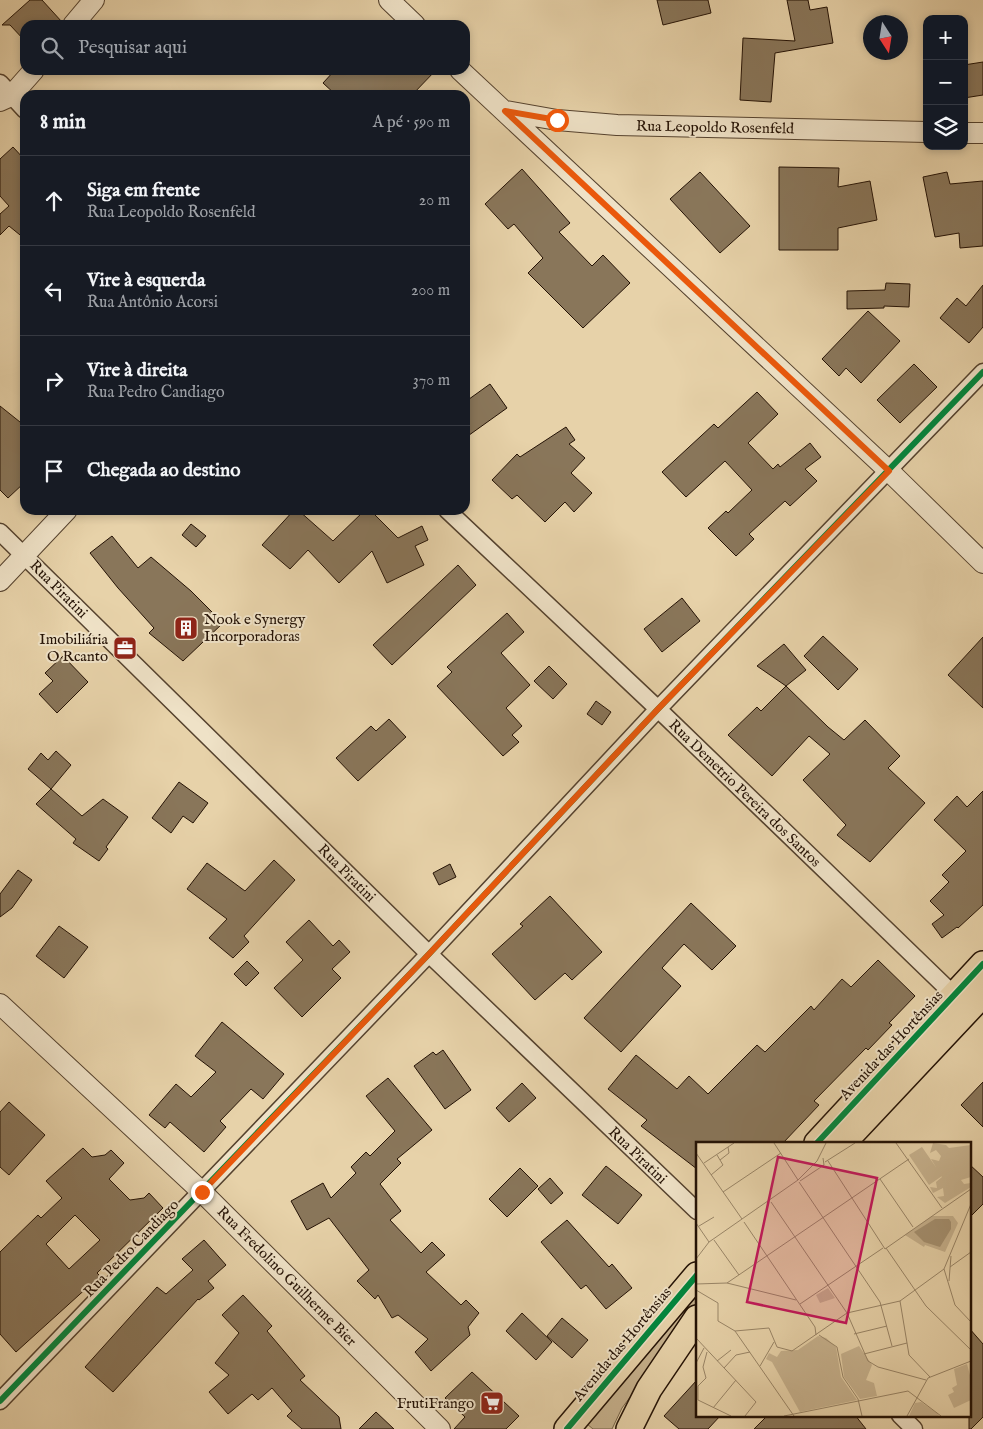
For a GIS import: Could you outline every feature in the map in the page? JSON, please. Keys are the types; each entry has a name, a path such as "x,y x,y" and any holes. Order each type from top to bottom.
{"main road":[{"name":"Avenida das Hortênsias","path":"818,1142 983,964"},
{"name":"Avenida das Hortênsias","path":"845,1142 983,994"},
{"name":"Avenida das Hortênsias","path":"567,1429 696,1276"},
{"path":"629,1429 650,1389 696,1320"}],"street":[{"path":"77,20 94,0"},
{"path":"390,0 410,20"},
{"path":"20,106 4,94 28,75"},
{"path":"466,83 505,111 889,471 983,563"},
{"name":"Rua Leopoldo Rosenfeld","path":"505,111 557,120 617,125 923,132"},
{"path":"968,133 983,133"},
{"name":"Rua Pedro Candiago","path":"0,1402 429,954 658,709 983,372"},
{"path":"0,581 62,515"},
{"name":"Rua Demetrio Pereira dos Santos","path":"452,515 658,709 954,994"},
{"name":"Rua Piratini","path":"0,532 429,954 696,1210"},
{"name":"Rua Fredolino Guilherme Bier","path":"0,1004 202,1192 440,1429"},
{"path":"901,1416 914,1429"}],"shaded area":[{"path":"696,1297 696,1308 622,1408 612,1429 593,1429 587,1424 644,1347"}],"building":[{"path":"30,0 42,0 60,20 20,20 20,36 10,25 2,25"},
{"path":"657,0 708,0 711,13 663,25"},
{"path":"787,0 808,0 810,10 827,7 833,43 775,53 771,102 740,100 743,38 795,41"},
{"path":"983,62 983,95 968,97 968,64"},
{"path":"330,75 431,75 417,90 331,90 323,83"},
{"path":"13,147 20,155 20,235 9,226 0,235 0,214 9,206 0,196 0,159"},
{"path":"779,167 839,168 838,187 870,181 877,220 838,228 838,250 779,250"},
{"path":"522,169 570,223 559,232 592,266 603,255 630,283 583,328 528,273 543,258 514,224 508,229 485,204"},
{"path":"700,172 750,226 720,253 670,199"},
{"path":"947,172 950,184 983,181 983,246 960,248 959,233 935,237 923,177"},
{"path":"886,283 910,284 909,307 884,306 884,308 847,309 847,291 885,290"},
{"path":"983,285 983,327 969,343 940,318 957,298 966,306"},
{"path":"868,311 900,341 861,383 846,368 839,376 822,359"},
{"path":"914,364 937,387 900,423 877,400"},
{"path":"490,384 507,408 470,434 470,398"},
{"path":"757,392 778,414 748,443 773,469 778,464 780,467 810,443 821,457 805,469 817,481 790,506 785,501 749,534 754,539 736,556 708,528 726,511 728,513 752,490 725,461 686,497 662,472 714,424 718,428"},
{"path":"0,406 20,422 20,487 8,498 0,490"},
{"path":"566,427 575,440 569,444 585,458 571,473 592,493 574,512 565,502 545,522 517,495 512,499 492,480 517,454 520,457"},
{"path":"289,515 304,515 333,541 360,515 375,515 398,538 422,526 428,540 415,546 424,565 387,583 372,551 339,583 308,550 290,569 262,545"},
{"path":"191,524 206,536 196,547 182,535"},
{"path":"112,536 138,568 151,557 191,591 223,623 183,661 149,633 154,628 90,553"},
{"path":"458,565 476,585 392,665 373,645"},
{"path":"682,598 700,621 662,652 644,629"},
{"path":"507,613 524,632 501,653 530,685 506,708 522,726 512,735 519,742 503,756 437,686 452,672 447,667"},
{"path":"823,636 858,669 838,690 804,656"},
{"path":"983,637 983,708 948,675"},
{"path":"784,644 806,670 786,686 757,666"},
{"path":"63,656 88,682 57,713 39,694 53,681 45,673"},
{"path":"549,666 567,684 553,699 534,681"},
{"path":"786,686 844,740 865,720 900,756 888,768 925,803 870,862 837,835 846,825 803,780 830,754 809,736 772,776 728,735 757,707 761,711"},
{"path":"596,701 611,712 602,725 587,714"},
{"path":"389,719 406,737 358,781 336,758 371,726 376,731"},
{"path":"56,751 71,765 51,789 28,769 41,753 48,760"},
{"path":"179,782 208,803 193,823 183,816 171,833 152,818"},
{"path":"51,789 82,816 103,799 128,817 106,847 108,849 99,861 73,843 76,839 36,804"},
{"path":"983,791 983,905 958,928 942,938 932,924 944,915 930,901 949,882 942,875 966,851 934,820 957,796 967,807"},
{"path":"274,860 295,880 244,936 249,942 233,958 209,938 227,919 187,889 207,863 245,891"},
{"path":"450,864 456,877 439,885 433,873"},
{"path":"18,870 32,880 12,908 0,917 0,894"},
{"path":"550,896 602,952 572,980 565,973 535,1000 492,954 523,926 520,924"},
{"path":"691,903 736,946 712,970 684,944 662,968 681,986 621,1052 584,1018"},
{"path":"309,920 333,946 339,940 350,952 332,969 341,978 302,1017 274,988 303,960 286,942"},
{"path":"59,926 88,947 64,978 36,956"},
{"path":"878,960 915,996 889,1023 892,1025 868,1050 866,1048 814,1101 819,1105 784,1142 696,1142 696,1168 641,1126 647,1120 608,1089 636,1055 677,1089 689,1076 708,1094 757,1045 765,1052 811,1006 814,1010 842,979 851,987"},
{"path":"247,961 259,973 246,986 234,974"},
{"path":"222,1022 284,1074 263,1099 251,1089 220,1121 226,1127 204,1152 170,1122 165,1128 149,1115 176,1084 191,1097 216,1072 195,1056"},
{"path":"443,1050 471,1090 445,1109 414,1066 433,1052 436,1055"},
{"path":"388,1078 432,1130 397,1159 401,1163 380,1184 401,1211 390,1220 421,1253 432,1242 445,1255 426,1272 461,1305 466,1300 479,1313 468,1327 470,1335 431,1371 415,1352 428,1339 398,1315 392,1318 378,1295 375,1299 357,1281 369,1270 329,1218 307,1230 291,1201 323,1183 331,1198 356,1173 351,1167 366,1152 370,1156 395,1131 366,1096"},
{"path":"983,1082 983,1127 961,1105"},
{"path":"522,1083 536,1098 509,1122 496,1108"},
{"path":"9,1102 45,1135 9,1175 0,1167 0,1112"},
{"path":"83,1148 92,1157 105,1155 111,1150 124,1163 109,1179 130,1200 144,1198 149,1193 163,1208 97,1273 100,1276 16,1352 0,1334 0,1252 38,1215 41,1218 62,1198 46,1181","holes":["75,1215 100,1240 69,1269 46,1244"]},
{"path":"970,1165 983,1177 983,1204 970,1217"},
{"path":"606,1166 642,1195 618,1224 582,1195"},
{"path":"520,1168 538,1186 507,1217 489,1199"},
{"path":"550,1178 563,1193 551,1204 538,1189"},
{"path":"567,1220 609,1267 612,1264 632,1288 606,1309 586,1285 581,1289 541,1242"},
{"path":"204,1240 226,1265 208,1281 214,1288 198,1299 113,1392 85,1367 157,1287 166,1294 193,1270 182,1259"},
{"path":"243,1295 272,1326 267,1331 305,1376 300,1380 339,1417 341,1429 302,1429 287,1416 292,1411 272,1388 258,1400 252,1394 228,1414 209,1392 229,1375 215,1363 239,1333 222,1315"},
{"path":"522,1313 552,1342 536,1360 506,1331"},
{"path":"562,1318 588,1340 572,1358 547,1336"},
{"path":"970,1329 983,1344 983,1417 969,1429"},
{"path":"472,1372 519,1416 506,1429 454,1429 465,1417 445,1398"},
{"path":"696,1381 696,1416 720,1416 708,1429 679,1429 664,1416"},
{"path":"376,1412 394,1429 359,1429"},
{"path":"767,1416 856,1416 866,1429 754,1429"}],"cycle path":[{"path":"0,1401 429,954 658,709 983,372"},
{"path":"818,1142 983,964"},
{"path":"567,1429 696,1276"}],"place":[{"name":"Nook e Synergy Incorporadoras","path":"186,628"},
{"name":"Imobiliária O Rcanto","path":"125,648"},
{"name":"FrutiFrango","path":"492,1403"}],"route":[{"path":"202,1192 429,954 658,709 889,471 505,111 557,120"}]}
